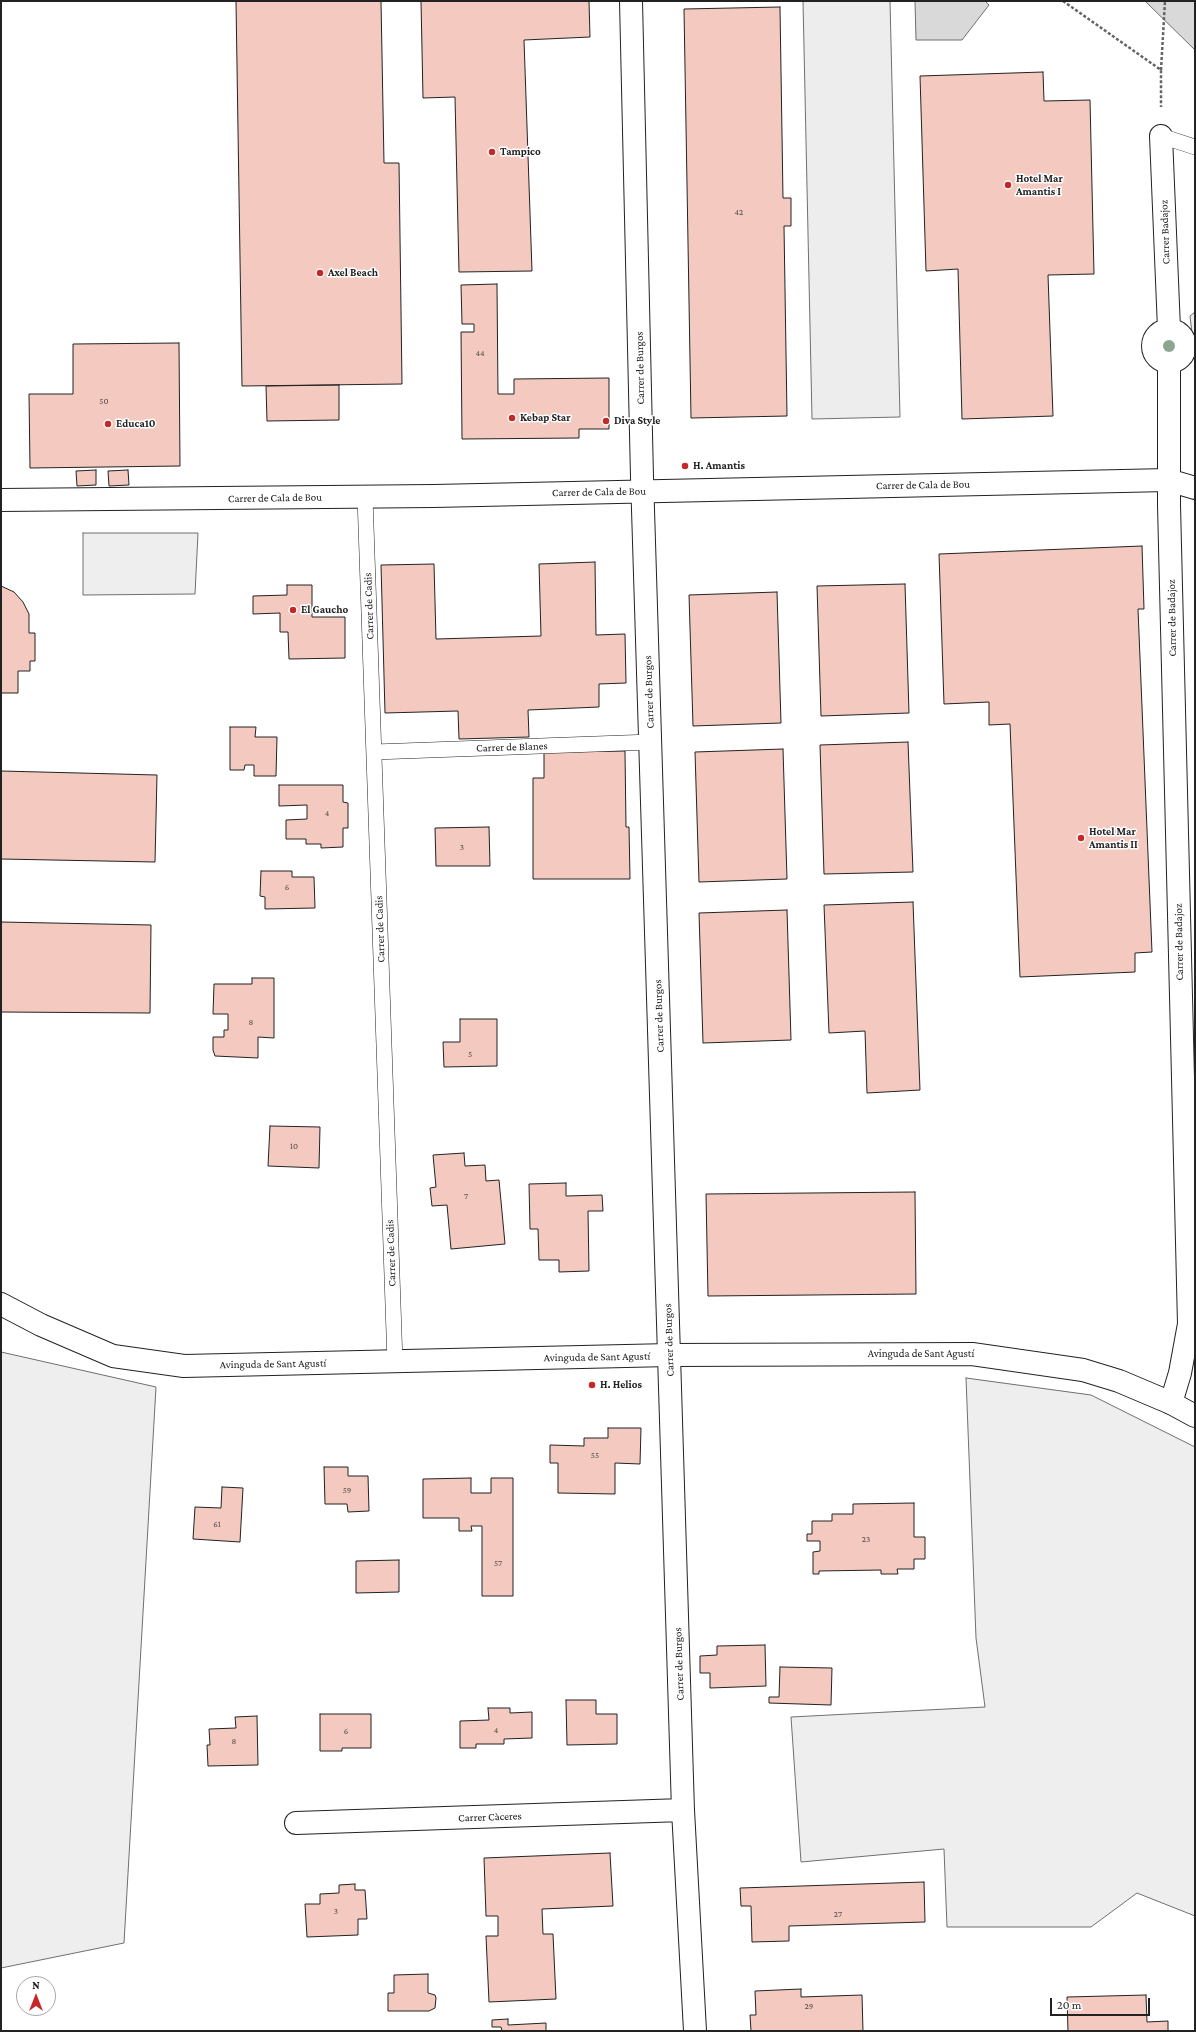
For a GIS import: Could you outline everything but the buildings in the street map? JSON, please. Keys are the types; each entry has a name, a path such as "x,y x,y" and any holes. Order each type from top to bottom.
{"street":[{"name":"Carrer de Burgos","path":"631,1 650,742 684,1810 695,2031"},
{"name":"Carrer Badajoz","path":"1161,136 1169,329 1160,333 1154,341 1154,351 1160,359 1169,362 1168,480"},
{"name":"Carrer de Cala de Bou","path":"1,500 364,497 1168,480 1195,488"},
{"name":"Carrer de Badajoz","path":"1168,480 1189,1324 1180,1373 1171,1403"},
{"name":"Avinguda de Sant Agustí","path":"1,1304 41,1325 113,1356 184,1366 670,1355 972,1354 1083,1370 1119,1381 1171,1403 1195,1416"},
{"name":"Carrer Càceres","path":"296,1823 684,1810"}],"lane":[{"path":"1161,136 1195,147"},
{"name":"Carrer de Cadis","path":"364,497 395,1362"},
{"name":"Carrer de Blanes","path":"374,752 650,742"}],"path":[{"path":"1063,1 1161,70"},
{"path":"1161,136 1161,70 1165,1"}],"shaded area":[{"path":"803,1 890,1 900,417 812,419"},
{"path":"915,1 985,1 989,5 962,40 916,40"},
{"path":"1145,1 1195,1 1195,50"},
{"path":"1195,312 1195,359 1190,316"},
{"path":"83,533 198,533 195,594 83,595"},
{"path":"1,1352 156,1387 124,1943 1,1968"},
{"path":"966,1378 1091,1395 1195,1447 1195,1916 1137,1893 1091,1927 947,1927 944,1849 801,1862 791,1717 985,1707 976,1638"}],"place":[{"name":"Tampico","path":"492,152"},
{"name":"Hotel Mar Amantis I","path":"1008,185"},
{"name":"Axel Beach","path":"320,273"},
{"name":"Kebap Star","path":"512,418"},
{"name":"Diva Style","path":"606,421"},
{"name":"Educa10","path":"108,424"},
{"name":"H. Amantis","path":"685,466"},
{"name":"El Gaucho","path":"293,610"},
{"name":"Hotel Mar Amantis II","path":"1081,838"},
{"name":"H. Helios","path":"592,1385"}]}
